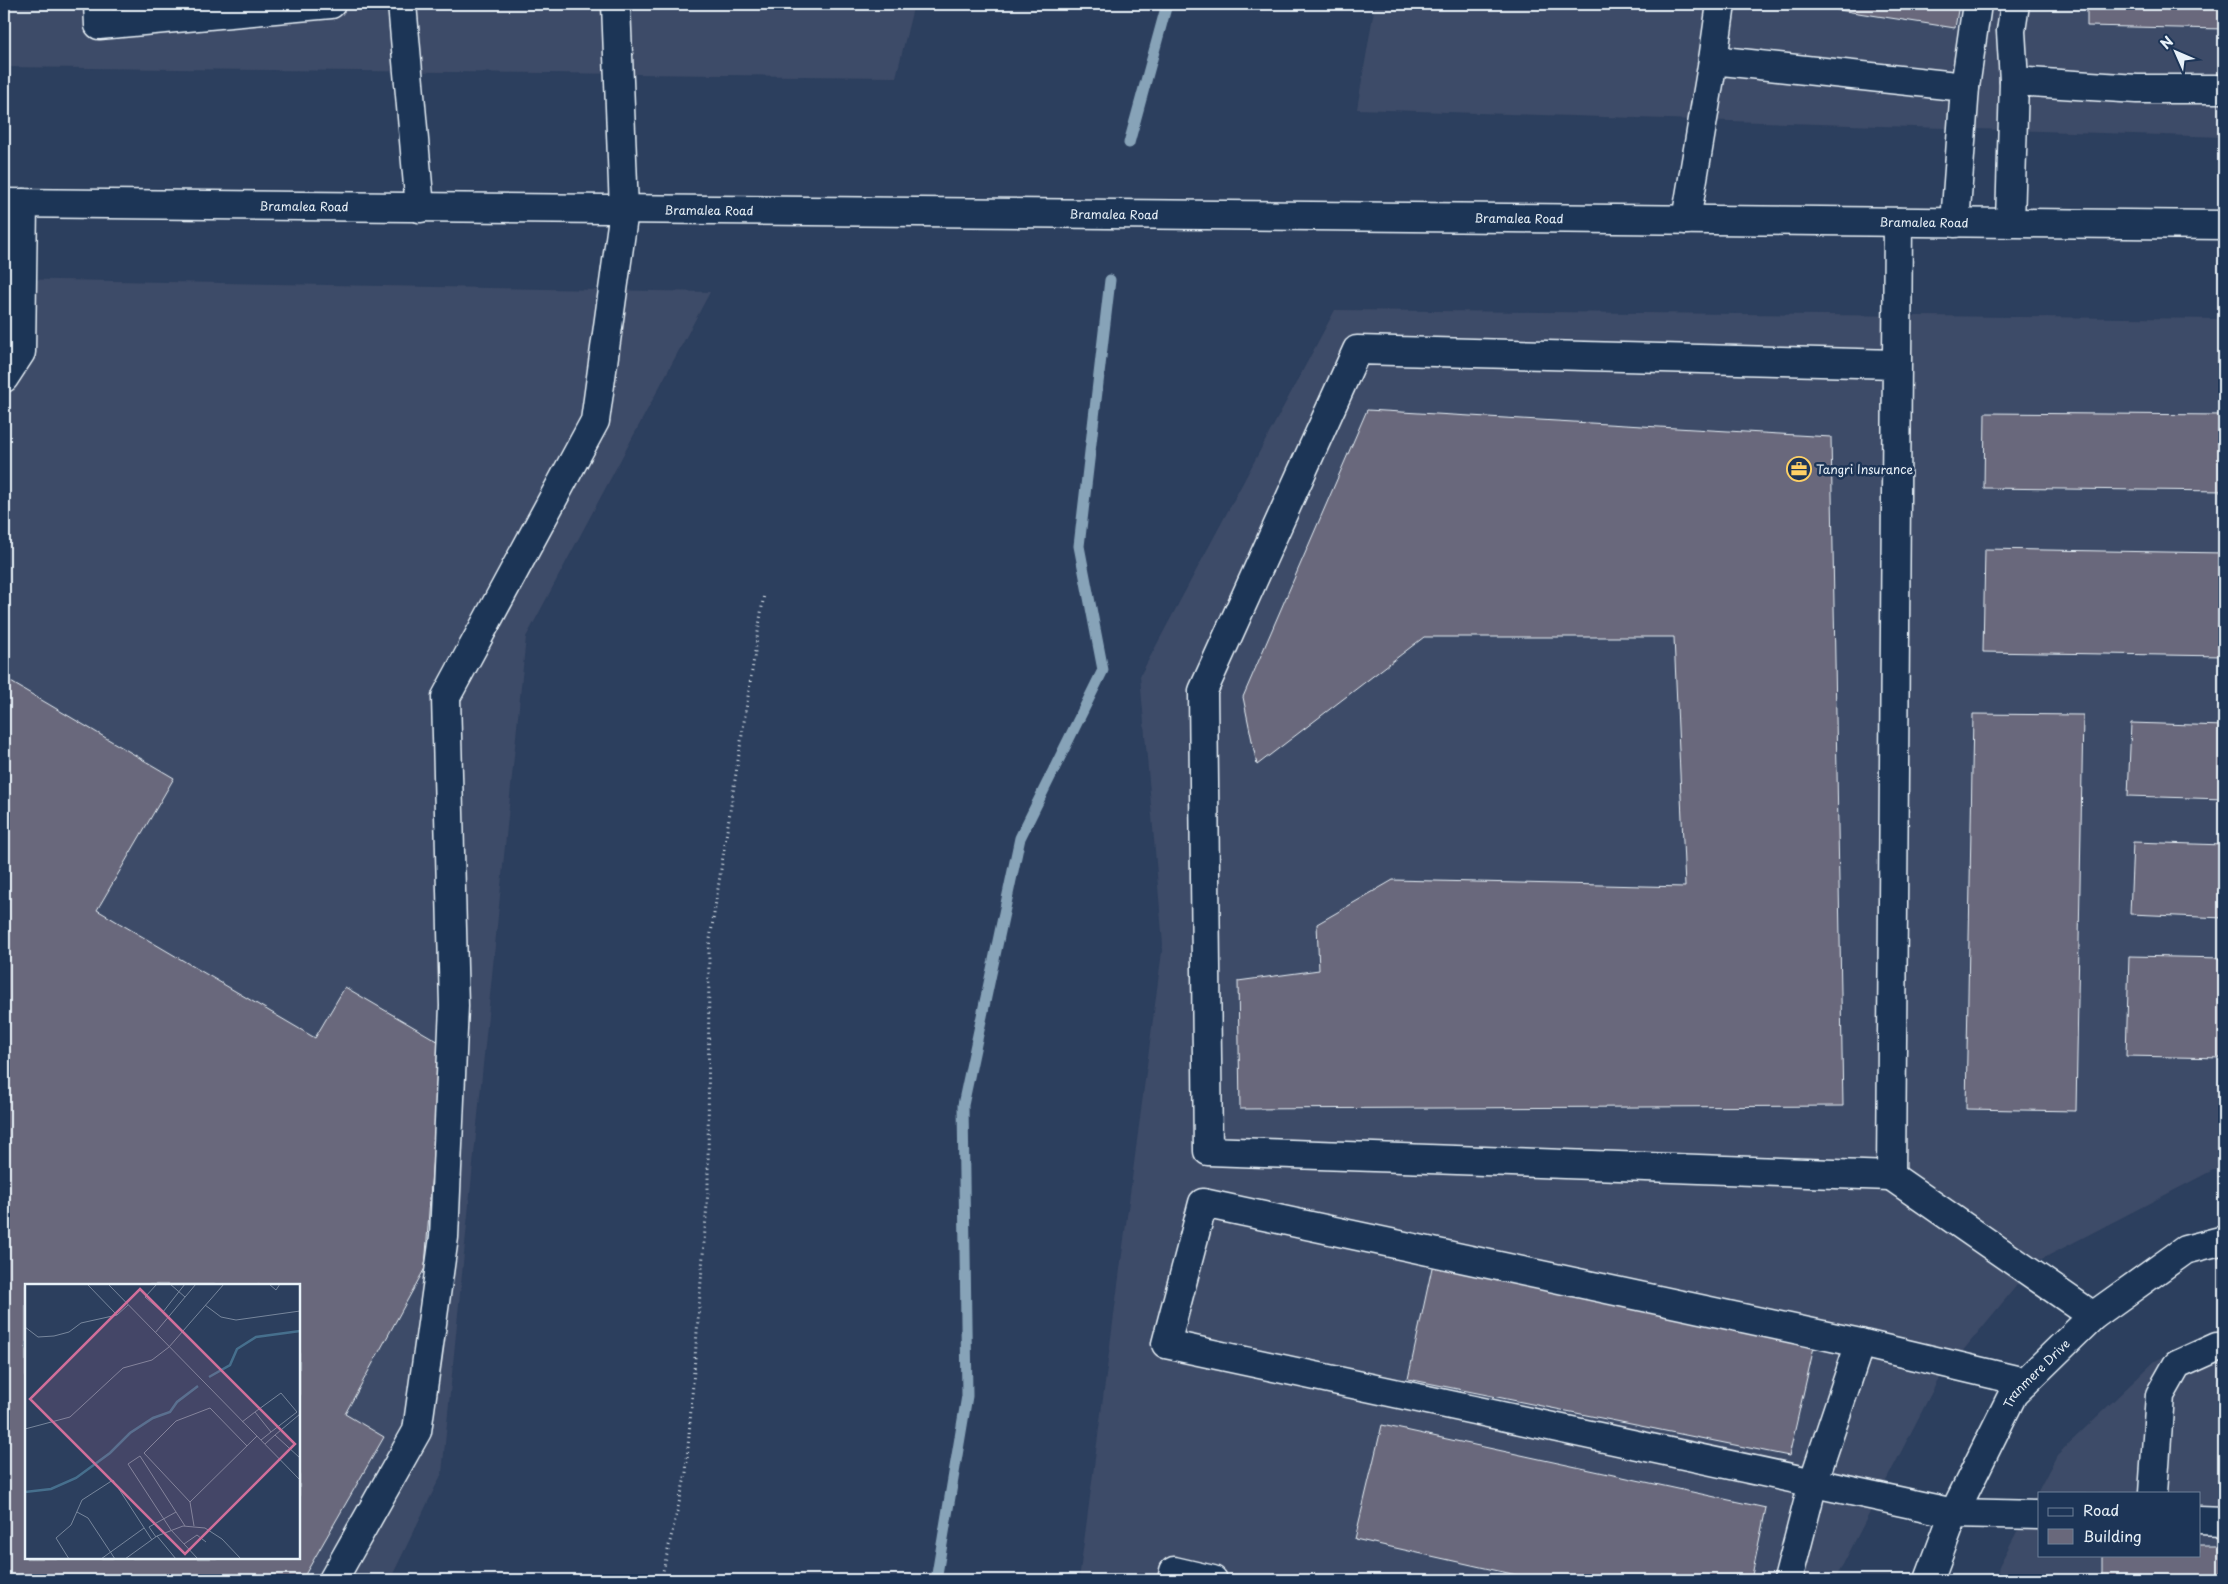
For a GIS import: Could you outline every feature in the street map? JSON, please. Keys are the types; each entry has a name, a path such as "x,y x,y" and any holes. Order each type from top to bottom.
{"main road":[{"path":"98,4 99,25 331,4"},
{"path":"402,4 420,208"},
{"path":"333,1580 417,1431 444,1237 454,1006 446,697 595,421 624,210 616,4"},
{"path":"1686,220 1721,4"},
{"path":"1955,223 1965,87 1977,4"},
{"path":"2010,223 2014,81 2011,31 2015,4"},
{"path":"1713,60 1965,87"},
{"path":"2014,81 2137,88 2224,89"},
{"path":"4,378 12,352 14,203"},
{"name":"Bramalea Road","path":"14,203 2224,225"},
{"path":"1891,1176 1898,222"},
{"path":"1896,364 1358,350 1203,691 1208,1151 1891,1176 2093,1316"},
{"path":"2025,1382 1860,1343 1203,1203 1166,1344 1954,1513 2038,1516"},
{"name":"Tranmere Drive","path":"1929,1580 1954,1513 2013,1394 2093,1316 2185,1250 2224,1240"},
{"path":"1788,1580 1813,1483 1860,1343"},
{"path":"2153,1492 2160,1395 2177,1365 2217,1347 2224,1347"},
{"path":"2200,1520 2224,1521"},
{"path":"1172,1580 1174,1572 1213,1580"}],"path":[{"path":"661,1580 686,1473 706,1220 708,1191 710,946 764,594"}],"shaded area":[{"path":"4,4 914,4 896,77 4,67"},
{"path":"1375,4 2224,4 2224,137 1357,109"},
{"path":"4,279 710,292 526,637 442,1473 390,1580 4,1580"},
{"path":"1335,310 2224,319 2224,1170 2213,1170 2036,1262 1937,1382 1835,1580 1079,1580 1163,944 1140,676"},
{"path":"2224,1327 2224,1580 1996,1580 1999,1566 2057,1455 2155,1361"}],"building":[{"path":"1800,4 1959,4 1955,28"},
{"path":"2087,4 2224,4 2224,29 2087,26"},
{"path":"1367,410 1831,437 1843,1106 1240,1109 1238,981 1319,970 1317,924 1393,880 1685,887 1674,637 1424,637 1257,765 1243,697"},
{"path":"1985,413 2224,415 2224,491 1984,488"},
{"path":"1985,549 2224,553 2224,656 1983,652"},
{"path":"4,678 174,778 97,910 315,1038 345,987 441,1043 425,1268 345,1414 384,1437 302,1580 4,1580"},
{"path":"1973,714 2083,715 2076,1111 1966,1109"},
{"path":"2131,723 2224,726 2224,799 2128,796"},
{"path":"2133,842 2224,845 2224,918 2130,914"},
{"path":"2129,956 2224,958 2224,1058 2126,1056"},
{"path":"1433,1263 1814,1347 1789,1456 1408,1379"},
{"path":"1382,1425 1766,1508 1751,1580 1539,1580 1355,1539"},
{"path":"2200,1545 2224,1545 2224,1580 2103,1580 2103,1556 2200,1556"}],"waterway":[{"path":"1129,143 1167,4"},
{"path":"936,1580 967,1396 963,1105 1020,838 1103,670 1079,546 1110,280"}],"place":[{"name":"Tangri Insurance","path":"1799,469"}]}
